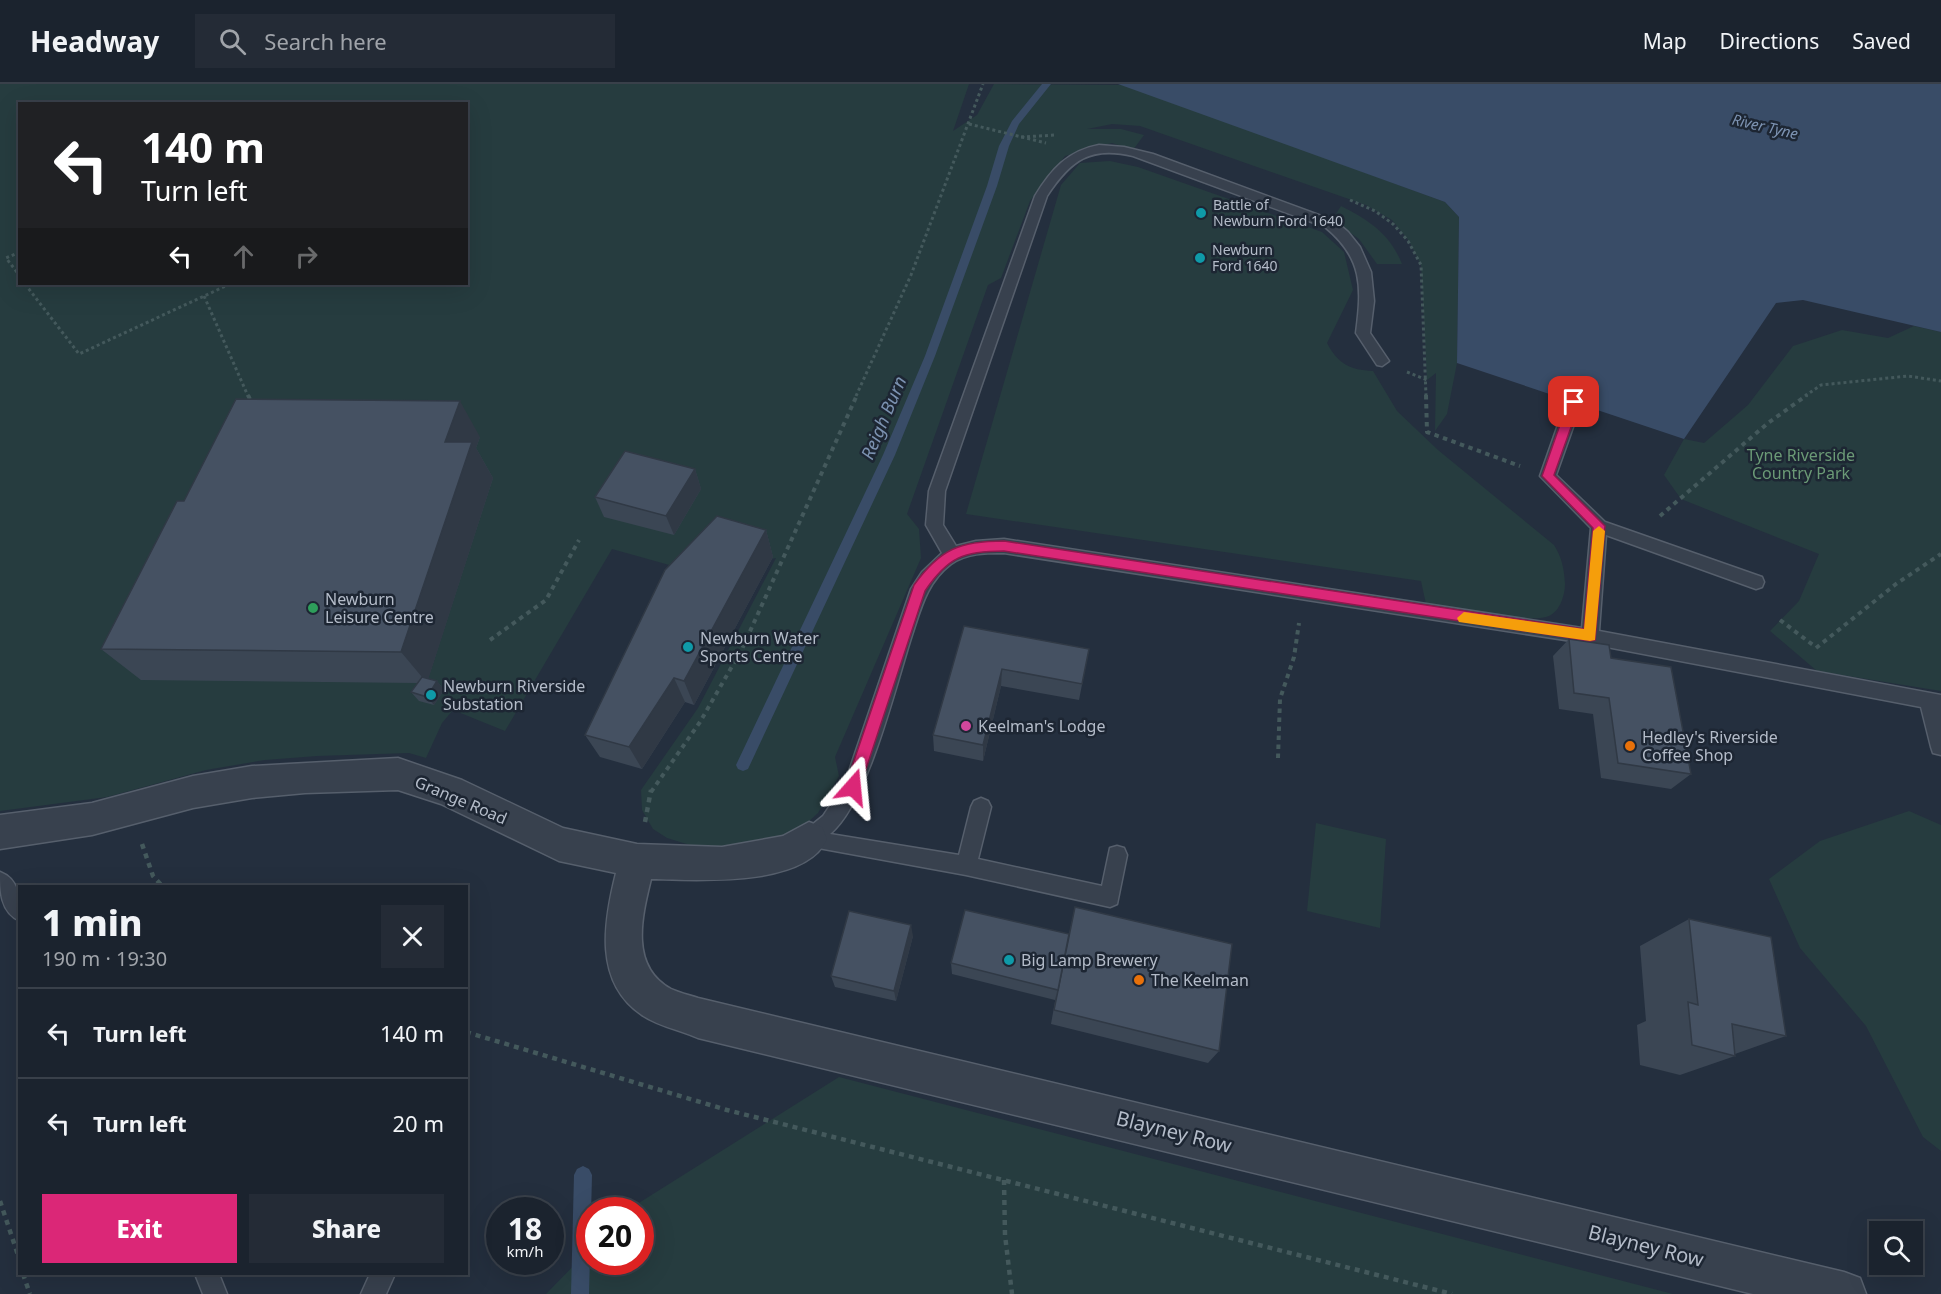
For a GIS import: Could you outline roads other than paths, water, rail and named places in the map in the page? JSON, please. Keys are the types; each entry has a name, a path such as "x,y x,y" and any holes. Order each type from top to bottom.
{"street":[{"name":"Grange Road","path":"0,832 92,819 193,792 252,782 305,777 398,774 450,791 559,844 637,861 722,864 771,856 791,850 809,839"},
{"name":"Blayney Row","path":"637,861 622,928 626,969 652,999 698,1018 1844,1294"}],"lane":[{"path":"952,554 936,534 932,513 937,491 1041,196 1059,169 1083,153 1099,148 1146,157 1330,224 1348,236 1356,246 1367,287 1364,333 1382,361"},
{"path":"1574,402 1548,476 1599,526 1756,582"},
{"path":"1590,636 1599,526"},
{"path":"809,839 830,822 853,787 919,589 934,567 952,554 978,546 1004,546 1303,592 1539,636 1590,636 1812,675 1935,701 1940,747"},
{"path":"966,866 981,807"},
{"path":"809,839 966,866 1110,897 1117,855"},
{"path":"0,881 18,908"},
{"path":"207,1275 215,1294"},
{"path":"373,1294 382,1275"}],"water":[{"name":"River Tyne","path":"1118,84 1941,84 1941,332 1803,300 1776,303 1684,439 1457,363 1459,217 1445,202"}],"waterway":[{"name":"Reigh Burn","path":"743,765 889,455 930,356 992,186 1004,146 1015,123 1047,84"},
{"name":"Reigh Burn","path":"580,1294 583,1175"}],"place":[{"name":"Battle of Newburn Ford 1640","path":"1201,213"},
{"name":"Newburn Ford 1640","path":"1200,258"},
{"name":"Newburn Leisure Centre","path":"313,608"},
{"name":"Newburn Water Sports Centre","path":"688,647"},
{"name":"Newburn Riverside Substation","path":"431,695"},
{"name":"Keelman's Lodge","path":"966,726"},
{"name":"Hedley's Riverside Coffee Shop","path":"1630,746"},
{"name":"Big Lamp Brewery","path":"1009,960"},
{"name":"The Keelman","path":"1139,980"}],"park label":[{"name":"Tyne Riverside Country Park","path":"1801,464"}]}
